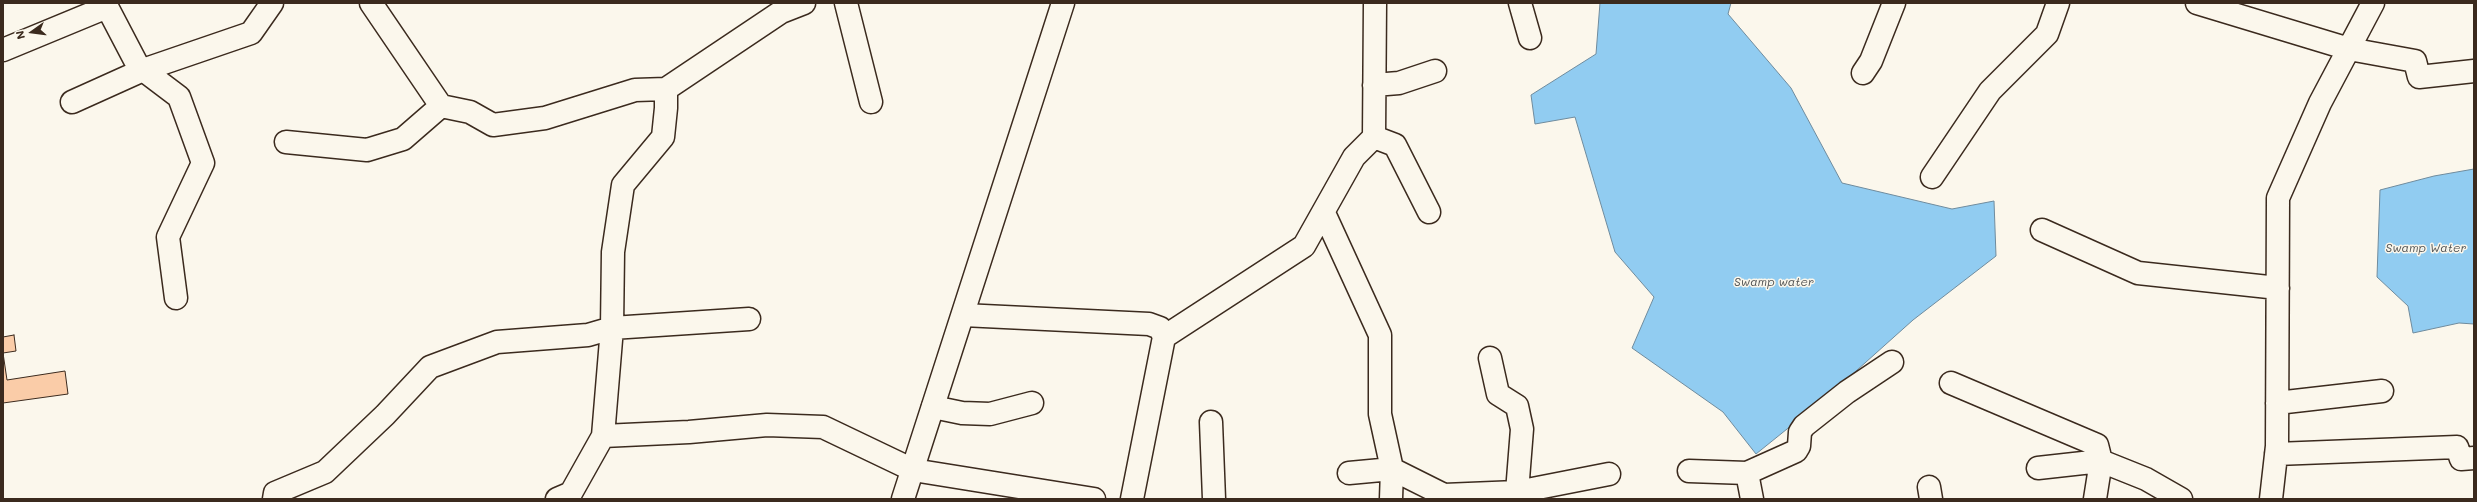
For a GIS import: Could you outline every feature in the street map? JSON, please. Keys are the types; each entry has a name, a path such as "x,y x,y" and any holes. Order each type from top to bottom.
{"street":[{"path":"371,3 441,106 470,112 493,125 545,118 635,90 666,89 781,12 804,3"},
{"path":"846,3 870,102"},
{"path":"903,499 1063,3"},
{"path":"1164,338 1304,246 1324,213 1354,157 1374,137 1375,3"},
{"path":"1520,3 1530,38"},
{"path":"1863,74 1871,61 1894,3"},
{"path":"1932,176 1990,91 2047,34 2058,3"},
{"path":"2197,3 2349,49 2415,61 2419,77 2474,71"},
{"path":"2271,499 2276,454 2278,198 2320,102 2373,3"},
{"path":"3,50 106,5 138,66 179,97 203,163 168,237 176,298"},
{"path":"72,102 143,70 252,33 263,7"},
{"path":"1374,85 1399,83 1435,71"},
{"path":"557,499 571,493 603,436 612,328 613,252 623,185 663,137 666,89"},
{"path":"286,142 367,150 403,140 441,106"},
{"path":"1374,137 1395,145 1429,212"},
{"path":"1324,213 1380,334 1380,414 1392,469 1391,499"},
{"path":"2042,230 2138,273 2278,288"},
{"path":"963,315 1149,324 1160,328 1164,338 1132,499"},
{"path":"274,499 275,493 325,472 385,416 430,367 498,342 588,335 612,328 749,320"},
{"path":"1490,358 1498,394 1517,406 1522,428 1517,492"},
{"path":"1689,471 1747,473 1796,451 1804,426 1847,392 1892,362"},
{"path":"1951,383 2097,445 2101,461 2095,499"},
{"path":"2277,403 2382,391"},
{"path":"933,407 962,414 990,414 1032,403"},
{"path":"1211,422 1214,499"},
{"path":"603,436 689,432 767,425 823,427 913,470 1094,499"},
{"path":"2276,454 2457,447 2461,459 2474,458"},
{"path":"2038,468 2101,461 2146,479 2181,499"},
{"path":"1349,473 1392,469 1444,495 1517,492 1609,474"},
{"path":"1747,473 1752,499"}],"water":[{"name":"Swamp water","path":"1600,3 1731,3 1728,14 1791,88 1842,183 1952,209 1994,201 1996,256 1913,320 1828,396 1756,454 1723,412 1632,348 1654,297 1615,252 1575,117 1535,124 1531,95 1596,54"},
{"name":"Swamp Water","path":"2474,169 2474,324 2459,323 2413,333 2408,306 2377,277 2380,190 2434,176"}],"building":[{"path":"14,335 16,351 3,353 3,337"},
{"path":"3,353 7,380 65,371 68,394 3,403"}]}
